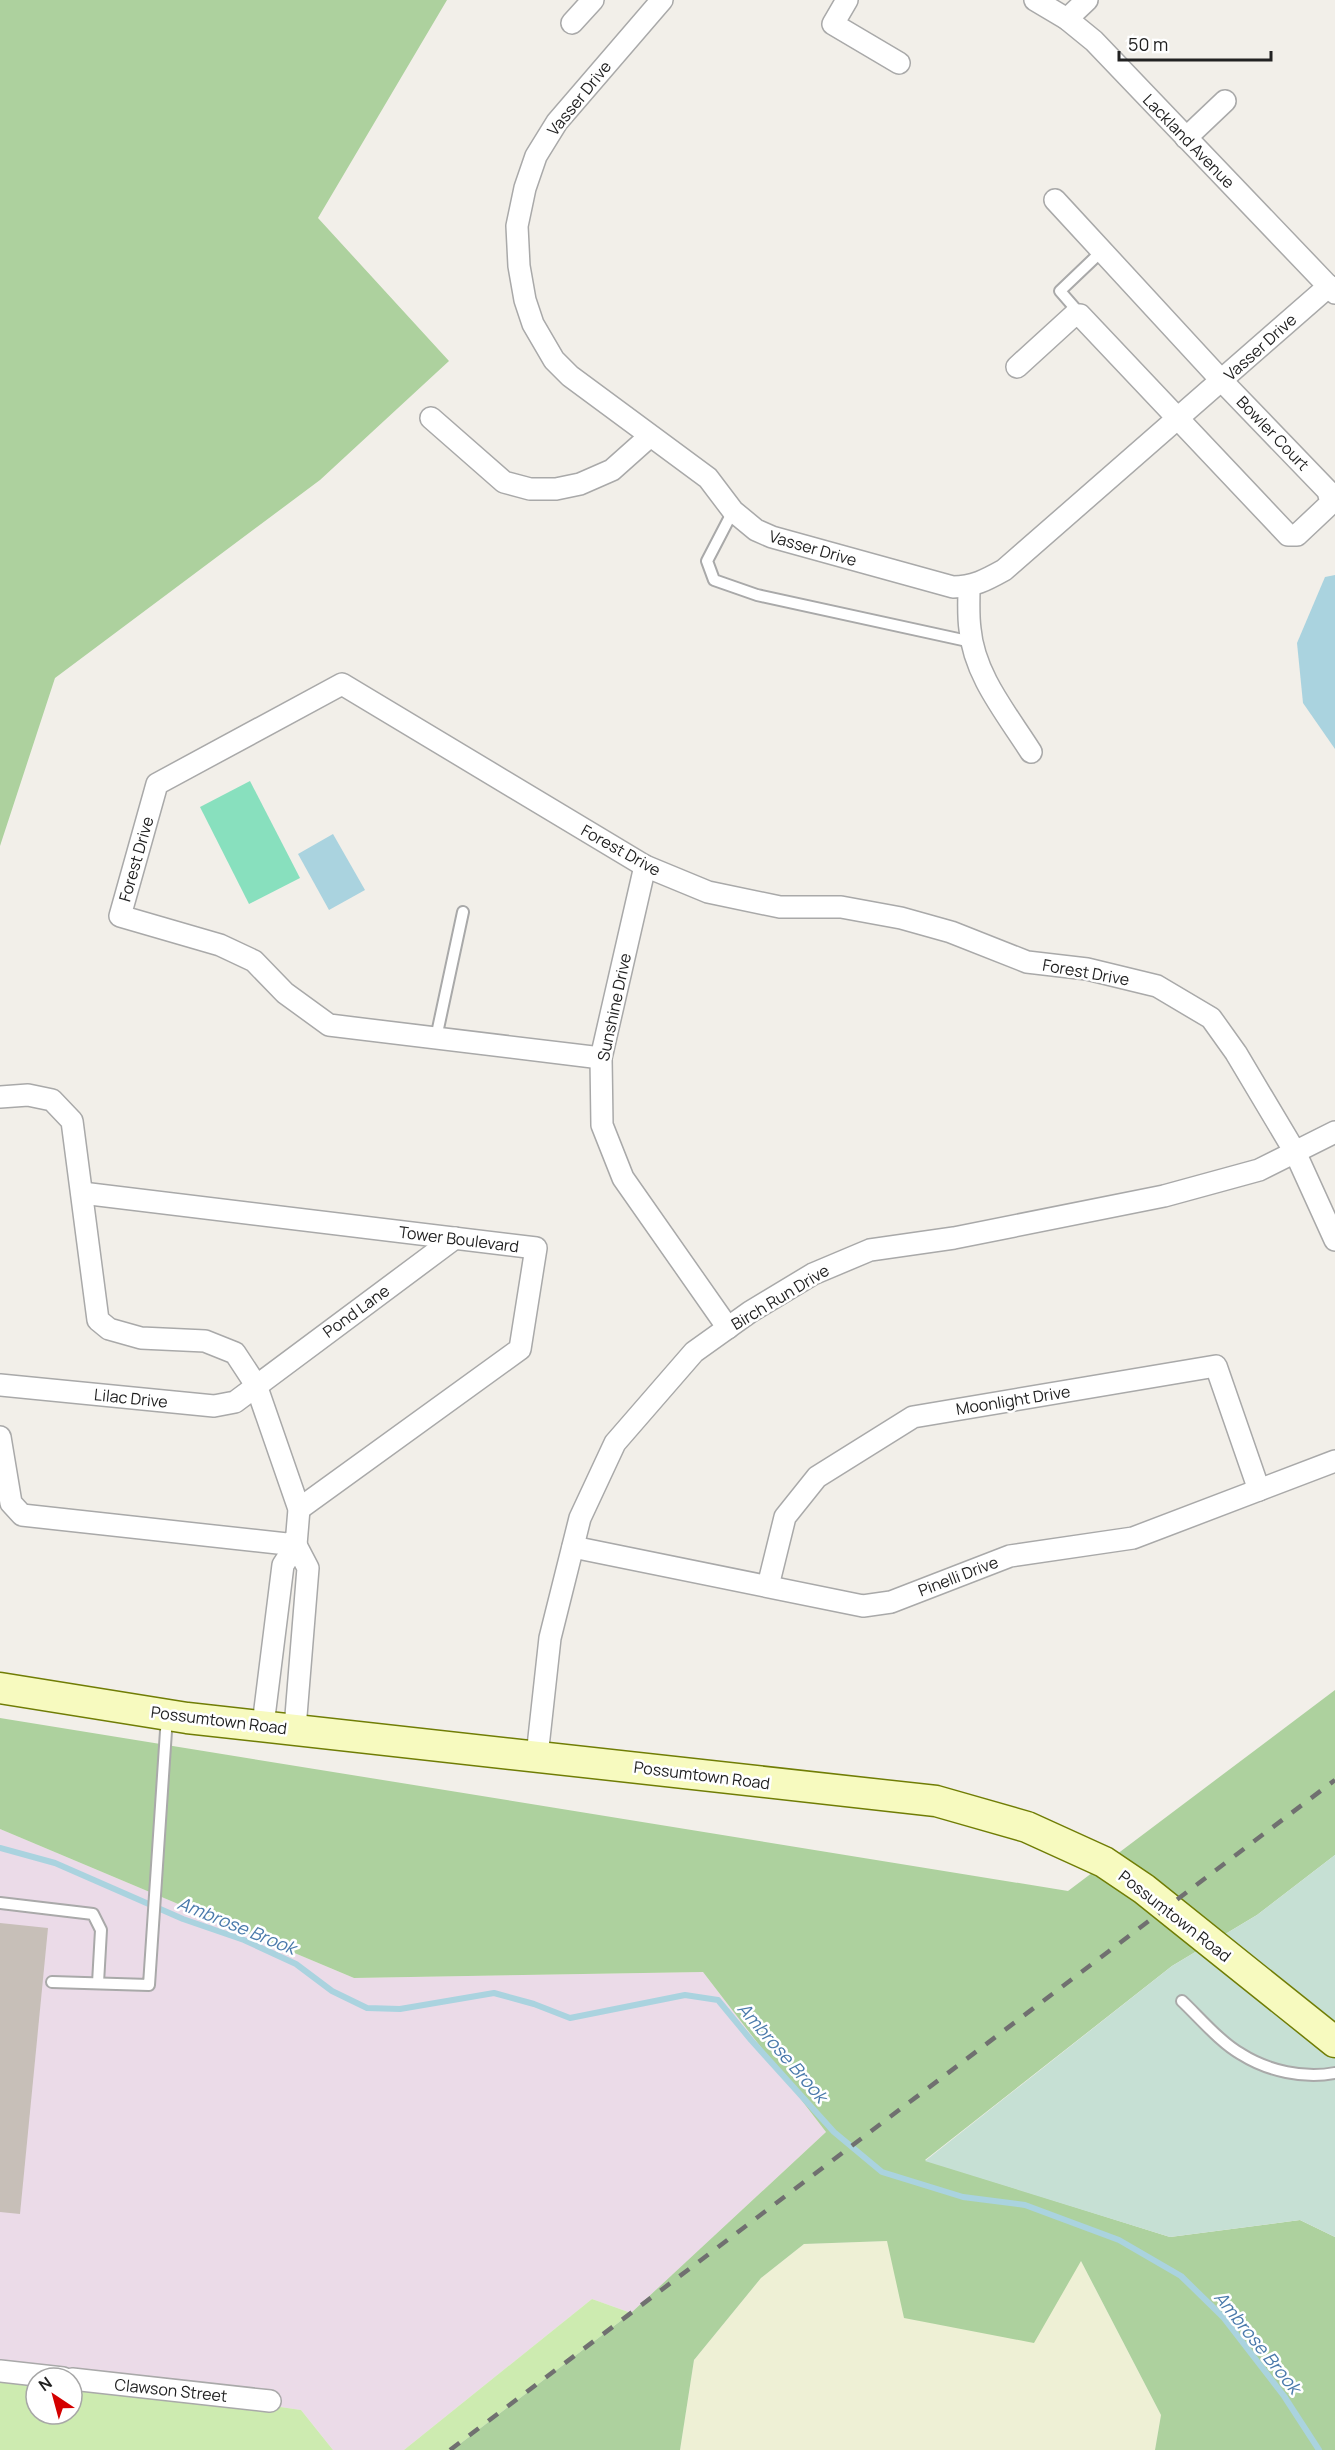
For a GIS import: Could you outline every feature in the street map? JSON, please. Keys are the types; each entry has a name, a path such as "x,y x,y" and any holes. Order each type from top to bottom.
{"main road":[{"name":"Possumtown Road","path":"0,1688 167,1715 936,1801 1027,1827 1104,1862 1144,1890 1335,2042"}],"street":[{"path":"572,23 592,0"},
{"name":"Vasser Drive","path":"662,0 557,122 536,156 525,188 517,226 519,266 525,300 533,324 554,360 570,376 649,437 708,478 733,512 756,530 772,537 953,587 969,587 1004,570 1222,381 1332,290"},
{"path":"847,0 833,24 899,63"},
{"name":"Lackland Avenue","path":"1035,0 1067,19 1094,41 1332,290"},
{"path":"1067,19 1087,0"},
{"path":"1186,138 1225,101"},
{"name":"Bowler Court","path":"1055,200 1330,494 1329,506 1294,536 1285,532 1080,315"},
{"path":"1017,367 1074,315 1080,315"},
{"path":"431,418 504,482 530,489 556,489 590,480 612,470 649,437"},
{"path":"969,587 972,642 986,682 1031,752"},
{"name":"Forest Drive","path":"436,1038 329,1025 285,993 255,961 220,945 120,916 158,784 342,684 645,867 708,892 780,907 841,907 901,918 951,932 1027,962 1087,969 1157,986 1211,1018 1236,1053 1295,1152"},
{"name":"Sunshine Drive","path":"645,867 601,1058 602,1125 623,1178 728,1328"},
{"path":"436,1038 601,1058"},
{"path":"0,1097 28,1095 52,1100 72,1120 98,1320 109,1329 141,1338 205,1341 235,1353 256,1384 299,1509 296,1545 283,1565 263,1725"},
{"name":"Birch Run Drive","path":"537,1756 550,1638 580,1518 615,1443 694,1352 813,1274 870,1250 954,1238 1164,1196 1259,1170 1335,1132"},
{"path":"1295,1152 1335,1240"},
{"name":"Tower Boulevard","path":"82,1193 537,1248 520,1349 299,1509"},
{"name":"Pond Lane","path":"256,1384 455,1238"},
{"name":"Moonlight Drive","path":"768,1586 785,1517 817,1477 913,1417 1216,1366 1259,1490"},
{"name":"Lilac Drive","path":"0,1384 214,1406 235,1402 256,1384"},
{"path":"0,1437 11,1503 22,1515 296,1545"},
{"name":"Pinelli Drive","path":"573,1547 863,1606 891,1602 1011,1556 1133,1538 1335,1461"},
{"path":"295,1728 308,1568 296,1545"},
{"path":"0,2371 24,2374"},
{"name":"Clawson Street","path":"84,2380 270,2401"}],"lane":[{"path":"1080,315 1060,291 1102,251"},
{"path":"733,512 707,561 714,580 757,596 972,642"},
{"path":"436,1038 463,912"},
{"path":"52,1982 149,1984 167,1715"},
{"path":"0,1904 93,1914 102,1930 98,1983"},
{"path":"1182,2001 1240,2054 1285,2072 1314,2077 1335,2073"}],"shaded area":[{"path":"0,1829 354,1978 703,1972 826,2132 631,2313 592,2299 404,2450 333,2450 301,2410 84,2378 84,2366 24,2366 24,2370 0,2366"}],"green space":[{"path":"0,0 447,0 318,218 449,361 320,480 55,678 0,846"},
{"path":"250,781 300,878 249,904 200,807"},
{"path":"1335,1690 1335,1855 1257,1915 1172,1966 925,2160 1170,2237 1300,2220 1335,2237 1335,2450 1155,2450 1161,2415 1081,2261 1034,2343 904,2318 887,2241 804,2244 761,2278 694,2360 680,2450 452,2450 631,2313 826,2132 703,1972 354,1978 0,1829 0,1718 1068,1891"},
{"path":"1335,1855 1335,2237 1300,2220 1170,2237 925,2161 1172,1966 1257,1915"},
{"path":"887,2241 1081,2261 1161,2415 1155,2450 680,2450 694,2360 761,2278 804,2244"},
{"path":"592,2299 631,2313 452,2450 404,2450"},
{"path":"0,2366 24,2370 24,2426 84,2426 84,2378 301,2410 333,2450 0,2450"}],"water":[{"path":"1335,575 1335,749 1303,703 1297,643 1325,577"},
{"path":"333,834 365,890 329,910 298,854"}],"building":[{"path":"0,1923 48,1928 20,2214 0,2212"}],"waterway":[{"name":"Ambrose Brook","path":"0,1848 55,1863 183,1919 244,1940 296,1964 332,1991 367,2008 400,2009 494,1993 534,2004 570,2018 685,1995 718,2000 834,2132 882,2172 963,2197 1025,2205 1119,2240 1181,2276 1223,2317 1284,2396 1319,2450"}],"railway":[{"path":"450,2450 1335,1780"}]}
